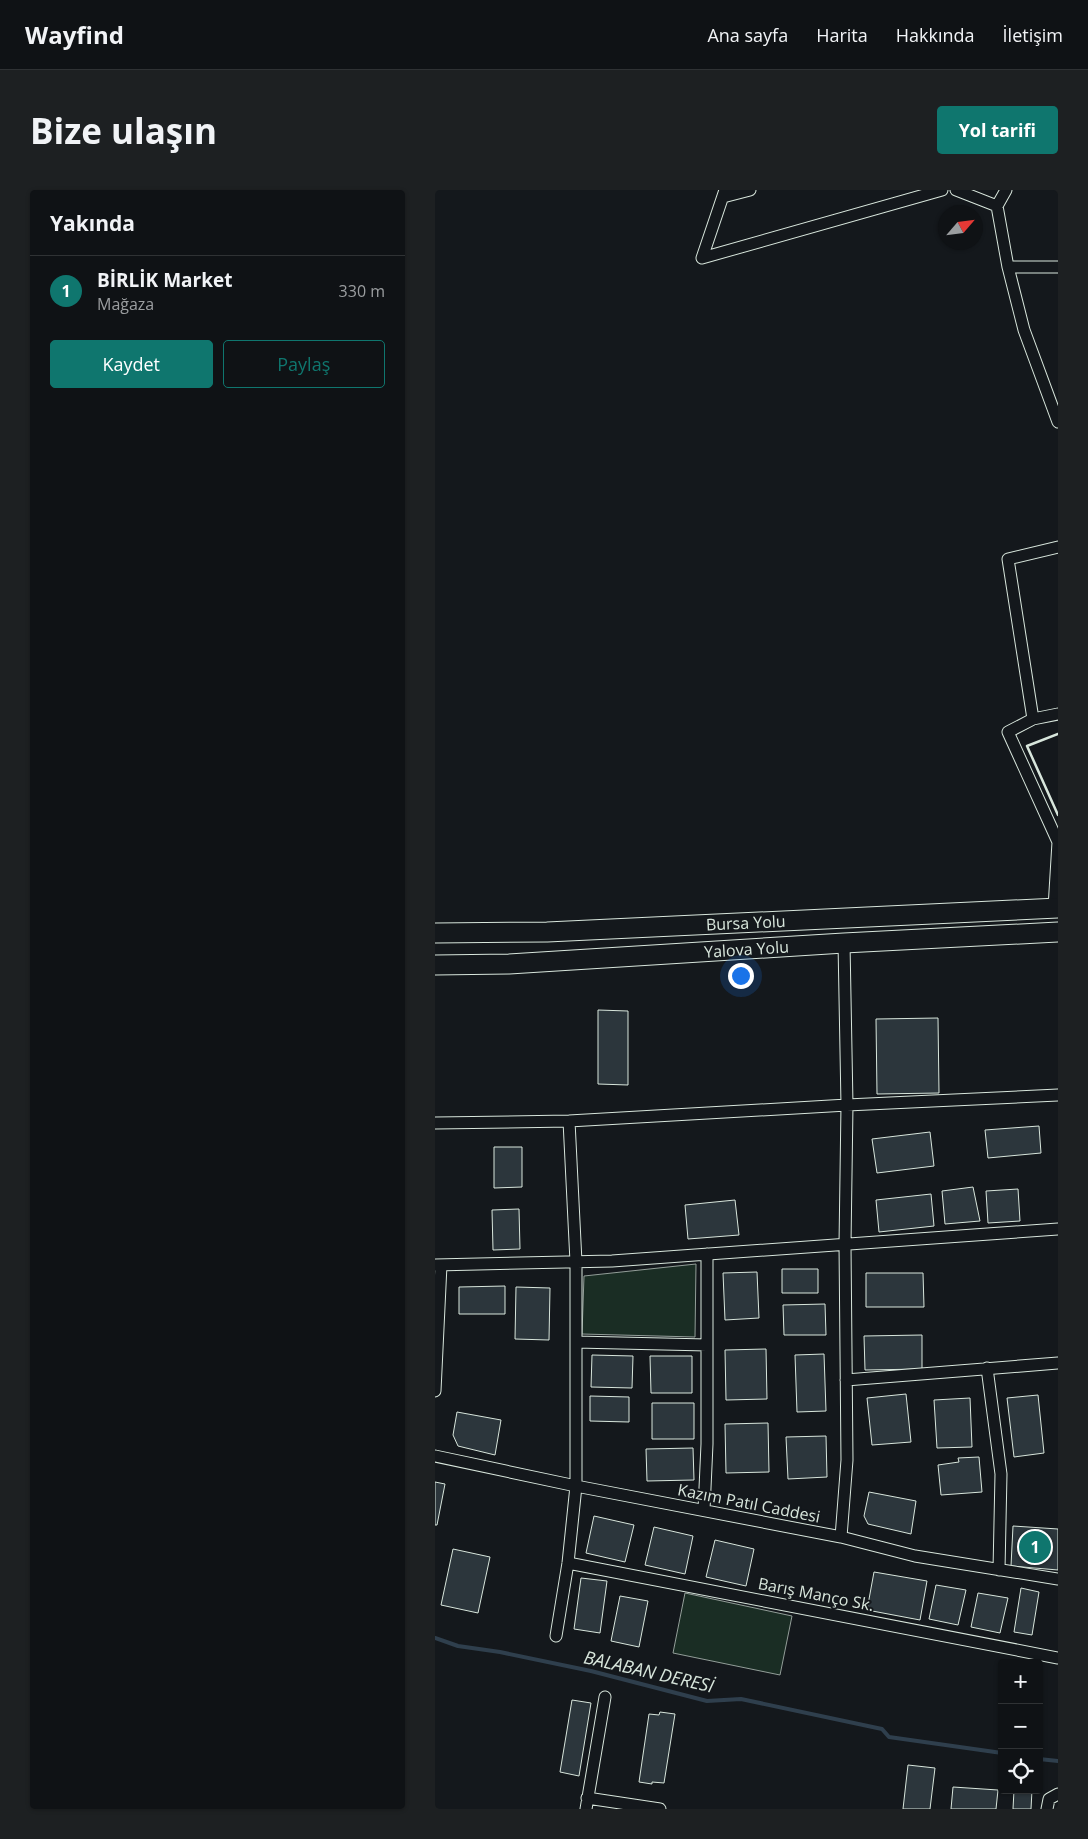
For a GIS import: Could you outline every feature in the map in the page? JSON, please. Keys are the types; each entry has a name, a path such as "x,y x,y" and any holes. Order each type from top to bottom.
{"highway":[{"name":"Bursa Yolu","path":"435,933 547,932 1056,908"},
{"name":"Yalova Yolu","path":"435,965 509,964 1058,932"}],"street":[{"path":"750,190 724,194 702,258 942,190"},
{"path":"956,190 997,206"},
{"path":"1005,190 997,206 1009,267 1024,330 1058,422"},
{"path":"1009,267 1058,267"},
{"path":"1033,719 1008,558 1058,547"},
{"path":"1056,908 1058,842 1008,732 1033,719 1058,714"},
{"path":"841,1537 847,1460 845,1244 847,1105 844,943"},
{"path":"435,1123 569,1121 1058,1095"},
{"path":"556,1636 568,1563 576,1486 576,1262 569,1121"},
{"path":"435,1391 438,1265 611,1261 1058,1229"},
{"path":"704,1510 707,1444 707,1254"},
{"path":"576,1342 707,1345"},
{"path":"846,1380 1058,1363"},
{"path":"987,1368 1001,1474 999,1570"},
{"name":"Kazım Patıl Caddesi","path":"435,1456 576,1486 841,1537 915,1556 1058,1579"},
{"name":"Barış Manço Sk.","path":"568,1563 1058,1658"},
{"path":"605,1697 587,1804 660,1809"},
{"path":"1047,1809 1049,1799 1058,1794"}],"green space":[{"path":"696,1264 695,1337 582,1334 584,1276"},
{"path":"685,1593 792,1616 780,1675 673,1653"}],"building":[{"path":"598,1010 628,1011 628,1085 598,1084"},
{"path":"938,1018 939,1093 877,1094 876,1019"},
{"path":"1039,1126 1041,1153 988,1158 985,1130"},
{"path":"930,1132 934,1166 877,1173 872,1139"},
{"path":"494,1147 522,1147 522,1187 494,1188"},
{"path":"973,1187 980,1221 945,1224 942,1191"},
{"path":"1018,1189 1020,1221 988,1223 986,1191"},
{"path":"931,1194 934,1226 879,1232 876,1200"},
{"path":"735,1200 739,1235 688,1239 685,1205"},
{"path":"519,1209 520,1249 493,1250 492,1210"},
{"path":"782,1269 818,1269 818,1293 782,1293"},
{"path":"757,1272 759,1318 725,1320 723,1273"},
{"path":"866,1273 923,1273 924,1307 866,1307"},
{"path":"505,1286 505,1314 459,1314 459,1287"},
{"path":"516,1287 550,1288 549,1340 515,1339"},
{"path":"825,1304 826,1335 784,1335 783,1305"},
{"path":"922,1335 922,1369 865,1370 864,1336"},
{"path":"766,1349 767,1399 726,1400 725,1350"},
{"path":"824,1354 826,1411 797,1412 795,1355"},
{"path":"592,1355 633,1356 632,1388 591,1387"},
{"path":"650,1356 692,1356 692,1393 651,1393"},
{"path":"906,1394 911,1442 872,1445 867,1398"},
{"path":"1038,1395 1044,1453 1014,1457 1007,1398"},
{"path":"590,1396 629,1397 629,1422 590,1421"},
{"path":"970,1398 972,1447 937,1448 934,1400"},
{"path":"652,1403 694,1403 694,1439 652,1439"},
{"path":"457,1412 501,1420 495,1455 458,1446 453,1435"},
{"path":"768,1423 769,1472 726,1473 725,1424"},
{"path":"826,1436 827,1477 788,1479 786,1437"},
{"path":"693,1448 694,1480 647,1481 646,1449"},
{"path":"979,1457 982,1492 941,1495 938,1465 959,1462 958,1458"},
{"path":"435,1482 445,1484 437,1525 435,1525"},
{"path":"869,1492 916,1501 911,1534 868,1524 864,1516"},
{"path":"594,1516 634,1525 625,1562 586,1553"},
{"path":"1013,1526 1058,1529 1058,1570 1011,1566"},
{"path":"654,1527 693,1536 685,1574 645,1565"},
{"path":"715,1540 754,1549 746,1586 706,1577"},
{"path":"453,1549 490,1557 478,1613 441,1605"},
{"path":"874,1572 927,1581 920,1620 867,1610"},
{"path":"581,1578 607,1581 600,1633 574,1629"},
{"path":"936,1585 966,1590 958,1625 929,1619"},
{"path":"1021,1588 1039,1592 1032,1635 1014,1632"},
{"path":"978,1593 1008,1598 1000,1633 971,1627"},
{"path":"620,1596 648,1601 639,1647 611,1641"},
{"path":"572,1700 591,1703 579,1776 560,1772"},
{"path":"660,1712 675,1714 664,1783 639,1782 649,1714 659,1715"},
{"path":"908,1765 935,1768 930,1809 903,1809"},
{"path":"953,1787 998,1790 996,1809 951,1809"},
{"path":"1014,1794 1032,1794 1031,1809 1013,1809"}],"waterway":[{"name":"BALABAN DERESİ","path":"435,1638 458,1646 500,1652 591,1671 707,1701 741,1699 882,1729 889,1737 998,1752"},
{"name":"BALABAN DERESİ","path":"1043,1759 1058,1761"}],"wall":[{"path":"1058,734 1027,746 1058,815"}],"place":[{"name":"BİRLİK Market","path":"1035,1547"}]}
